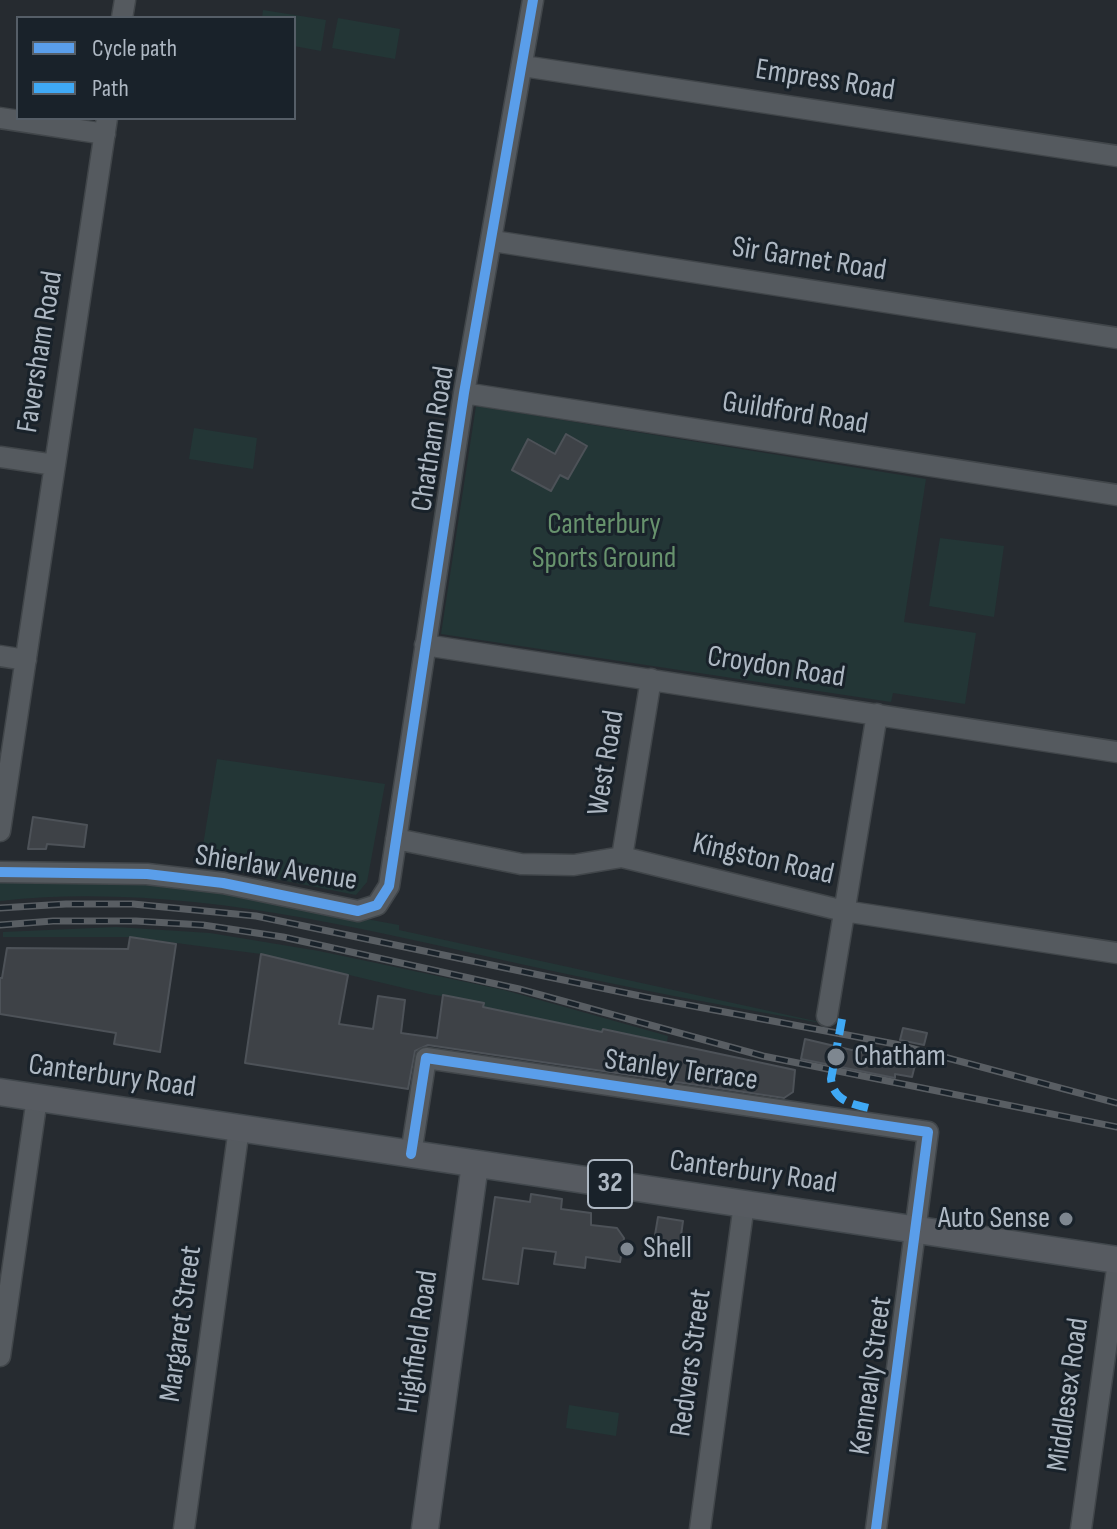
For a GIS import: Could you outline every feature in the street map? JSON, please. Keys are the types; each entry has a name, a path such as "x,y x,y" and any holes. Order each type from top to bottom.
{"main road":[{"name":"Canterbury Road","path":"0,1092 1117,1260"},
{"name":"Highfield Road","path":"425,1529 475,1164"}],"street":[{"name":"Chatham Road","path":"389,886 464,393 533,0"},
{"name":"Empress Road","path":"523,66 1117,156"},
{"path":"26,120 106,126"},
{"name":"Faversham Road","path":"0,831 106,126"},
{"name":"Sir Garnet Road","path":"493,241 1117,338"},
{"name":"Guildford Road","path":"464,393 1117,495"},
{"path":"0,457 55,465"},
{"name":"Croydon Road","path":"425,645 1117,752"},
{"path":"0,656 26,660"},
{"name":"West Road","path":"622,857 651,679"},
{"path":"827,1016 877,714"},
{"name":"Kingston Road","path":"396,839 521,864 574,865 622,857 844,911 1117,953"},
{"name":"Shierlaw Avenue","path":"0,872 147,874 223,883 358,911 377,905 389,886"},
{"name":"Stanley Terrace","path":"411,1154 426,1058 928,1132 915,1230"},
{"path":"0,1356 37,1098"},
{"name":"Margaret Street","path":"184,1529 239,1128"},
{"name":"Redvers Street","path":"700,1529 744,1204"},
{"name":"Kennealy Street","path":"876,1529 915,1230"},
{"name":"Middlesex Road","path":"1081,1529 1117,1269"}],"green space":[{"path":"263,10 326,20 321,51 296,46 296,16 262,16"},
{"path":"338,18 400,29 395,59 332,48"},
{"name":"Canterbury Sports Ground","path":"476,406 926,479 904,622 976,633 965,704 893,693 891,702 441,634"},
{"path":"194,428 257,438 253,469 189,459"},
{"path":"940,538 1004,546 994,617 929,606"},
{"path":"217,759 385,784 367,882 356,895 200,864"},
{"path":"0,878 164,882 399,925 399,930 838,1026 260,911 131,897 0,901"},
{"path":"116,927 210,933 319,951 504,990 668,1036 667,1042 483,1007 484,1003 429,994 261,954 130,937 3,937 3,932"},
{"path":"569,1405 619,1413 616,1436 566,1428"}],"building":[{"path":"566,434 587,446 568,479 560,475 551,491 512,470 528,439 555,454"},
{"path":"33,817 87,825 84,847 47,844 46,849 28,849"},
{"path":"130,937 176,944 160,1052 114,1044 116,1033 0,1014 0,978 7,948 128,949"},
{"path":"261,954 348,975 339,1024 373,1029 378,996 405,1000 401,1033 437,1038 443,995 484,1003 483,1007 795,1070 793,1092 784,1098 428,1045 415,1051 408,1089 245,1063"},
{"path":"903,1028 927,1033 924,1045 900,1040"},
{"path":"805,1039 915,1065 912,1077 895,1074 895,1078 801,1059"},
{"path":"531,1194 562,1199 561,1209 591,1213 591,1225 617,1228 624,1238 620,1262 586,1257 585,1268 554,1264 556,1252 523,1248 518,1284 483,1279 495,1197 530,1202"},
{"path":"658,1217 683,1221 679,1250 653,1247"}],"railway":[{"path":"0,908 133,904 256,916 645,997 895,1044 1117,1103"},
{"path":"0,925 53,921 136,921 203,925 283,937 519,989 763,1056 1117,1127"}],"marked path":[{"path":"842,1019 831,1079 833,1087 846,1101 872,1109"}],"cycle path":[{"path":"0,872 147,874 223,883 358,911 377,905 389,886 464,393 533,0"},
{"path":"411,1154 426,1058 928,1132 876,1529"}],"place":[{"name":"Chatham","path":"836,1057"},
{"name":"Auto Sense","path":"1066,1219"},
{"name":"Shell","path":"627,1249"}]}
